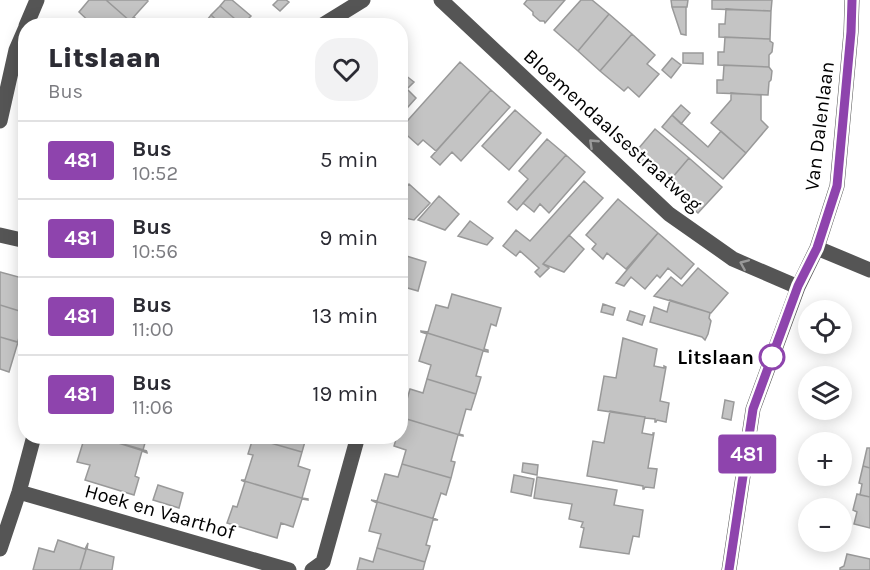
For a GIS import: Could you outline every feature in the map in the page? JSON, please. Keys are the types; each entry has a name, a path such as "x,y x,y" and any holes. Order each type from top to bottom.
{"street":[{"path":"29,18 37,0"},
{"path":"334,18 363,0"},
{"name":"Bloemendaalsestraatweg","path":"441,0 669,214 733,259 798,286"},
{"name":"Van Dalenlaan","path":"798,286 817,248 837,186 852,0"},
{"path":"0,121 18,45"},
{"path":"0,235 18,239"},
{"path":"817,248 870,270"},
{"path":"729,570 753,409 798,286"},
{"path":"0,549 32,444"},
{"path":"312,570 323,562 356,444"},
{"name":"Hoek en Vaarthof","path":"19,492 289,570"}],"building":[{"path":"89,0 106,0 127,18 85,18 79,12"},
{"path":"106,0 148,1 133,18 127,18"},
{"path":"225,0 232,0 251,16 234,18 220,6"},
{"path":"278,0 289,2 280,11 273,5"},
{"path":"527,0 565,0 545,23 533,15 533,12 524,4"},
{"path":"581,0 592,0 609,14 578,51 554,30"},
{"path":"671,0 688,0 687,7 672,7"},
{"path":"712,0 772,0 771,11 712,9"},
{"path":"220,6 234,18 214,18 211,15"},
{"path":"672,7 686,7 686,35 681,34"},
{"path":"726,9 771,11 770,39 719,37 719,24 725,24"},
{"path":"609,14 632,34 600,71 578,51"},
{"path":"632,34 655,55 647,64 659,74 639,97 628,87 624,91 600,71"},
{"path":"725,37 770,39 773,43 772,52 769,55 769,67 718,65 718,52 724,52"},
{"path":"683,53 703,53 703,64 683,63"},
{"path":"672,58 681,65 671,78 662,70"},
{"path":"460,62 491,90 436,151 423,140 418,145 408,136 408,120"},
{"path":"724,65 769,67 772,71 768,95 717,93 717,80 723,80"},
{"path":"408,77 414,82 408,88"},
{"path":"408,90 416,98 408,107"},
{"path":"491,90 510,107 461,161 452,152 440,165 431,157"},
{"path":"731,93 761,95 761,120 768,127 746,153 711,123 731,100"},
{"path":"681,105 690,113 681,124 672,115"},
{"path":"515,110 541,133 509,170 482,146"},
{"path":"672,115 708,147 721,131 746,153 723,179 662,127"},
{"path":"655,129 689,158 666,185 633,155"},
{"path":"547,139 566,155 517,210 508,202 528,179 519,171"},
{"path":"566,155 585,172 549,213 540,204 534,212 523,203"},
{"path":"689,158 722,187 698,213 666,185"},
{"path":"584,181 603,198 543,264 549,268 540,277 535,272 539,268 520,251 516,256 503,246 516,230 530,241"},
{"path":"408,185 430,203 414,220 408,219"},
{"path":"439,196 459,214 445,230 418,220"},
{"path":"618,199 658,233 626,269 607,253 603,259 592,249 596,244 586,235"},
{"path":"470,221 493,238 487,245 458,236"},
{"path":"658,233 694,264 681,279 668,268 660,278 657,275 645,289 631,277 624,286 616,283"},
{"path":"569,235 584,249 564,272 543,264"},
{"path":"408,256 426,262 418,291 408,288"},
{"path":"698,268 728,293 711,313 654,296 671,277 682,286"},
{"path":"0,272 18,277 18,311 0,305"},
{"path":"452,294 501,308 496,326 491,324 484,349 488,352 421,331 428,332 436,305 448,308"},
{"path":"670,300 711,313 705,340 702,337 650,322 654,307 667,312"},
{"path":"603,304 615,308 613,315 601,312"},
{"path":"0,305 18,311 18,342 0,337"},
{"path":"630,311 645,316 642,325 627,320"},
{"path":"421,331 488,352 483,351 476,376 481,377 476,394 427,379 431,365 419,361 427,334"},
{"path":"0,337 18,342 9,372 0,369"},
{"path":"623,338 657,349 654,366 666,367 660,401 669,403 666,422 657,420 655,422 655,419 598,410 604,376 616,378"},
{"path":"427,379 476,394 471,410 466,409 459,434 463,436 408,419 410,389 423,393"},
{"path":"725,400 734,402 731,420 722,418"},
{"path":"610,411 645,417 642,433 653,435 654,433 648,468 657,469 654,488 645,487 643,489 643,486 587,476 593,441 604,443"},
{"path":"408,419 463,436 458,435 451,461 455,462 451,478 402,464 406,450 394,446 395,444 408,444"},
{"path":"83,444 122,444 147,452 142,451 135,476 139,478 134,495 85,480 90,465 77,462"},
{"path":"123,444 145,444 143,450"},
{"path":"251,444 274,444 302,452 298,466 310,470 302,498 308,500 241,480 245,480 253,455 248,454"},
{"path":"274,444 304,444 302,452"},
{"path":"867,448 870,448 870,468 863,466"},
{"path":"523,463 538,465 537,475 522,472"},
{"path":"402,464 451,478 446,495 441,493 433,518 438,520 371,500 377,501 385,474 398,477"},
{"path":"863,466 870,468 870,497 860,495 862,484 859,483"},
{"path":"514,475 534,479 531,496 511,492"},
{"path":"537,477 617,490 614,505 643,510 639,537 633,536 629,554 580,547 583,522 569,519 572,504 534,498"},
{"path":"241,480 308,500 302,499 293,527 281,523 277,538 227,523 233,506 237,507 245,482"},
{"path":"158,485 183,493 179,508 153,500"},
{"path":"857,494 870,497 870,528 854,524 857,512 853,510"},
{"path":"371,500 438,520 433,520 426,545 430,546 425,562 377,548 381,534 369,531 377,503"},
{"path":"58,540 85,549 88,543 80,570 33,570 39,548 54,552"},
{"path":"88,543 87,549 114,557 112,570 80,570"},
{"path":"377,548 425,562 423,570 357,570 360,558 373,562"},
{"path":"847,554 870,559 870,570 840,570 844,566"}],"bus line":[{"name":"481","path":"729,570 753,409 798,286 817,248 837,186 852,0"}],"place":[{"name":"Litslaan","path":"772,357"}]}
